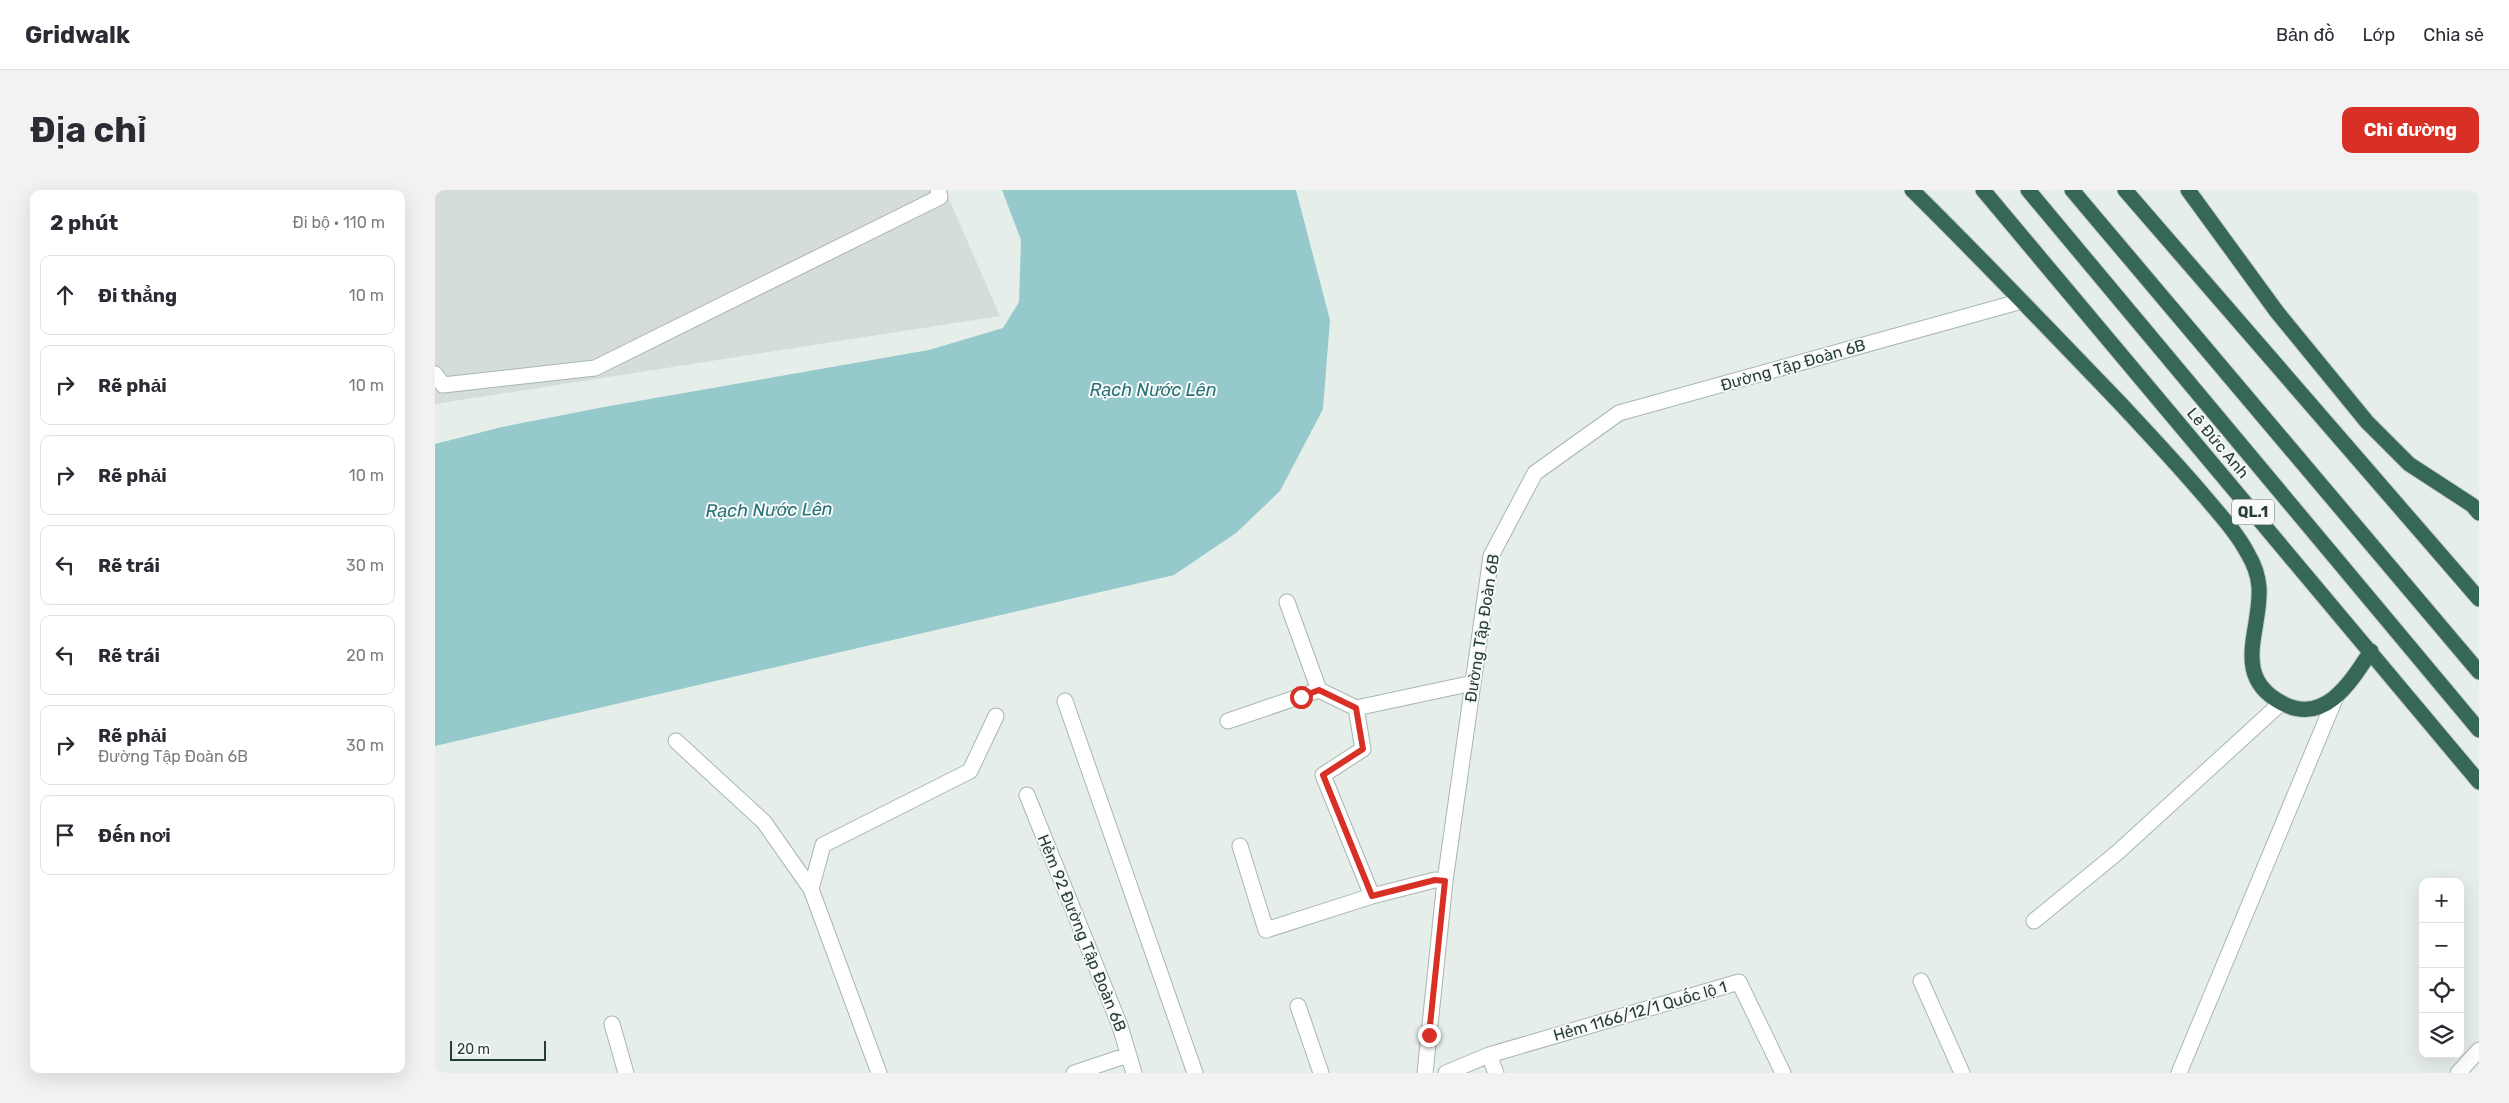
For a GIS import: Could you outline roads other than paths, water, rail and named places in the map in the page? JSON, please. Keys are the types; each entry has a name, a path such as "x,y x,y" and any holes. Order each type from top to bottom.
{"highway":[{"path":"1912,190 2022,301 2170,456 2219,513 2244,548 2256,570 2259,587 2258,611 2251,648 2253,666 2259,683 2281,703 2303,710 2324,706 2335,699 2346,688 2371,651"},
{"name":"Lê Đức Anh","path":"1983,190 2479,782"},
{"name":"Lê Đức Anh","path":"2028,190 2479,730"},
{"path":"2125,190 2477,591"},
{"path":"2188,190 2277,312 2367,422 2409,464 2472,505 2479,513"},
{"path":"2076,195 2479,672"}],"street":[{"path":"435,374 443,385 595,368 940,197 938,190"},
{"name":"Đường Tập Đoàn 6B","path":"1425,1073 1445,881 1491,556 1535,473 1619,413 2022,301"},
{"path":"1287,602 1319,690 1356,708 1473,683"},
{"path":"1228,721 1319,690"},
{"path":"2179,1073 2335,699"},
{"path":"1065,701 1195,1073"},
{"path":"2034,921 2118,852 2281,703"},
{"path":"1356,708 1363,749 1323,775 1372,896"},
{"path":"811,889 823,845 970,771 997,716"},
{"path":"676,741 764,822 811,889 879,1073"},
{"name":"Hẻm 92 Đường Tập Đoàn 6B","path":"1027,795 1120,1026 1133,1073"},
{"path":"1240,846 1266,930 1372,896 1435,880 1445,881"},
{"path":"1921,981 1961,1073"},
{"name":"Hẻm 1166/12/1 Quốc lộ 1","path":"1446,1073 1489,1055 1739,982 1783,1073"},
{"path":"1298,1006 1321,1073"},
{"path":"612,1024 626,1073"},
{"path":"2458,1073 2479,1050"},
{"path":"1074,1073 1128,1055"},
{"path":"1489,1055 1496,1073"}],"water":[{"name":"Rạch Nước Lên","path":"1002,190 1296,190 1330,320 1323,409 1280,491 1236,533 1174,575 435,746 435,444 502,427 604,407 929,350 1003,328 1019,302 1021,240"}]}
